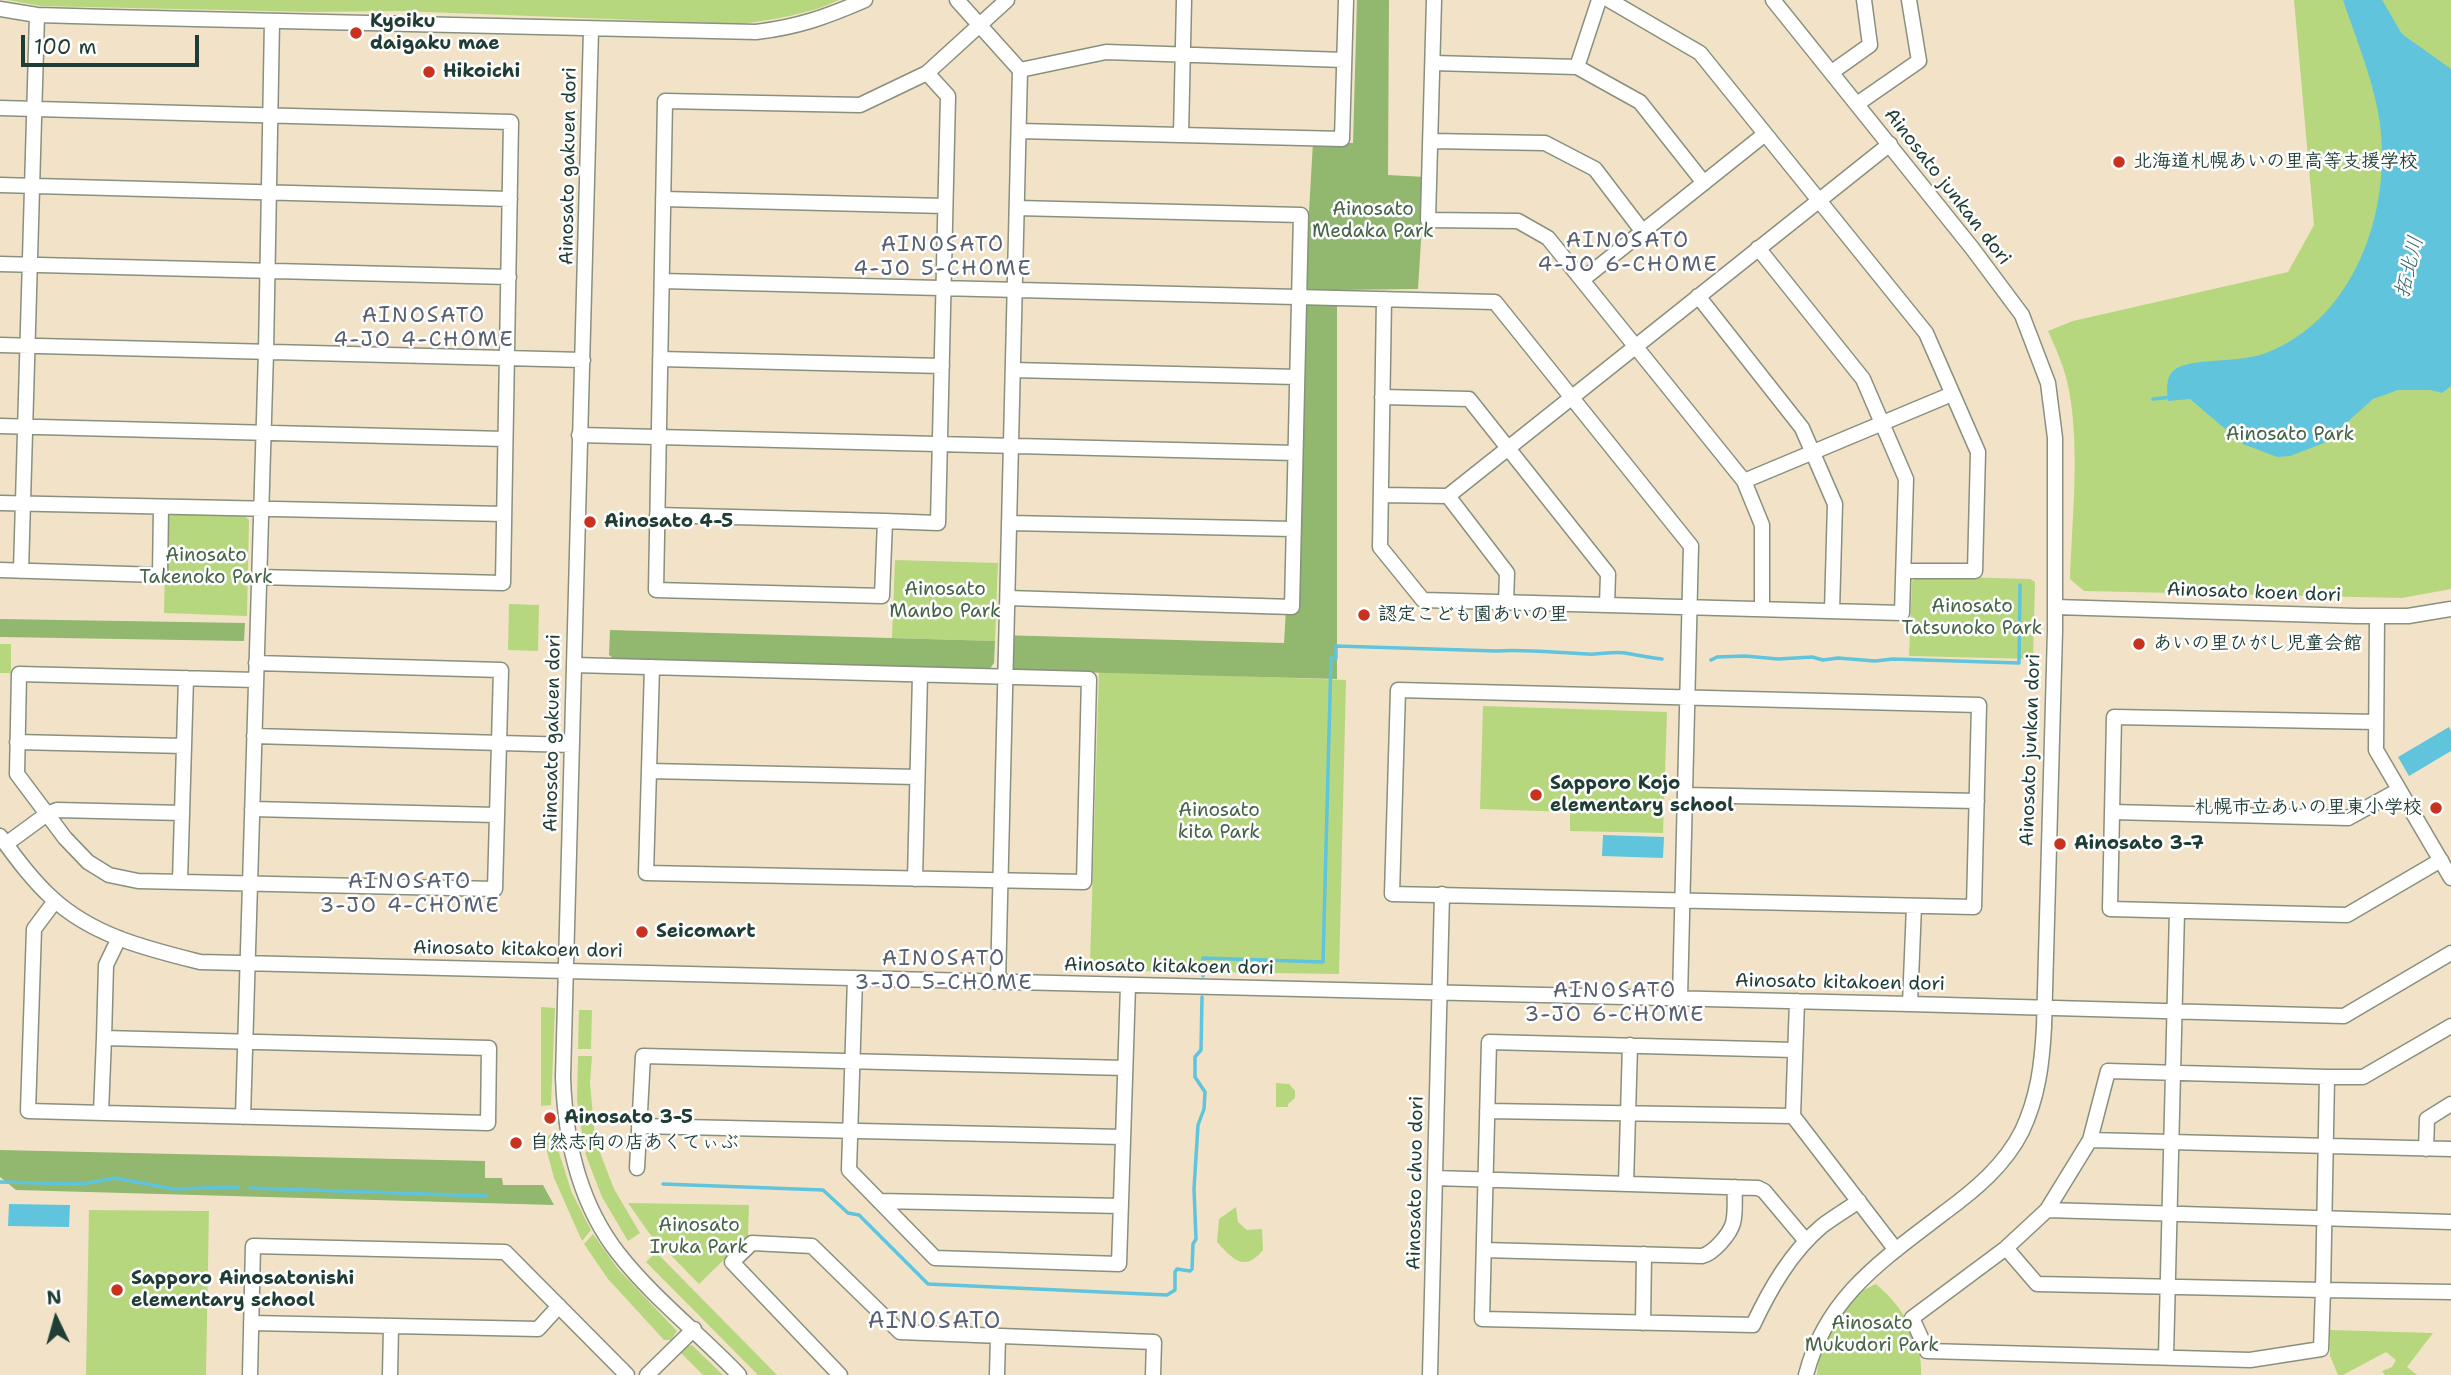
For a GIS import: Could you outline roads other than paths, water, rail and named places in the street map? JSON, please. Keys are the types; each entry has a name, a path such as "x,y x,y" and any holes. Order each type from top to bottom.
{"street":[{"path":"0,9 37,15 756,32 786,29 816,21 865,0"},
{"path":"957,0 1020,70 998,982"},
{"path":"885,522 882,596 656,590 665,101 860,105 927,73 1007,0"},
{"path":"1181,135 1184,0"},
{"path":"1019,131 1342,139 1346,0"},
{"path":"1434,0 1428,219 1518,221 1548,238 1744,481 1762,525 1762,609"},
{"path":"1577,67 1599,0"},
{"path":"1609,0 1700,53 1926,333 1978,452 1975,571 1903,571"},
{"name":"Ainosato junkan dori","path":"1773,0 1890,144 2022,315 2048,383 2055,439 2055,607 2042,1065 2038,1086 2021,1132 1995,1169 1976,1189 1896,1250 1852,1288 1818,1338 1806,1375"},
{"path":"1832,72 1870,45 1864,0"},
{"path":"1857,104 1919,61 1909,0"},
{"path":"21,571 37,15"},
{"path":"243,1117 266,352 272,21"},
{"name":"Ainosato gakuen dori","path":"592,30 573,665 564,1111 569,1145 581,1184 597,1220 618,1253 739,1375"},
{"path":"1020,70 1106,52 1344,60"},
{"path":"1433,63 1577,67 1640,103 1704,183"},
{"path":"657,515 938,523 948,96 927,73"},
{"path":"0,108 511,122 503,583 258,578"},
{"path":"1582,280 1765,134"},
{"path":"1430,141 1545,143 1595,169 1643,232"},
{"path":"1381,495 1448,496 1890,144"},
{"path":"0,186 510,199"},
{"path":"663,199 945,206"},
{"path":"1007,598 1292,607 1301,215 1017,208"},
{"path":"1384,299 1380,547 1423,600 1902,612 1906,480 1863,379 1758,248"},
{"path":"0,264 509,277"},
{"path":"662,281 1495,302 1691,546 1680,998"},
{"path":"1698,296 1802,428 1835,504 1832,611"},
{"path":"0,345 583,360"},
{"path":"660,359 942,366"},
{"path":"1013,370 1297,377"},
{"path":"1744,481 1952,394"},
{"path":"1382,397 1469,400 1608,574 1607,605"},
{"path":"0,426 505,439"},
{"path":"579,435 1295,453"},
{"path":"1448,496 1507,573 1506,603"},
{"path":"0,503 505,514"},
{"path":"0,570 160,575 161,507"},
{"path":"1009,523 1293,529"},
{"name":"Ainosato koen dori","path":"2055,607 2377,616 2409,616 2451,609"},
{"path":"2377,616 2376,750 2451,877"},
{"path":"256,663 501,670 495,889 138,881 109,875 88,862 17,774 19,674 256,680"},
{"path":"573,665 652,667 920,675 1006,678 1089,679 1084,883 646,873 652,667"},
{"path":"915,879 920,675"},
{"path":"180,881 186,678"},
{"path":"1398,690 1687,698 1979,705 1974,907 1392,894 1398,690"},
{"path":"2376,722 2114,717 2110,909 2347,915 2441,860"},
{"path":"254,736 572,745"},
{"path":"18,742 184,746"},
{"path":"649,771 917,777"},
{"path":"2112,812 2348,818 2399,790"},
{"path":"1685,795 1977,801"},
{"path":"253,809 496,816"},
{"path":"3,840 57,810 182,813"},
{"name":"Ainosato kitakoen dori","path":"3,840 55,901 83,921 135,945 200,962 2344,1016 2451,953"},
{"name":"Ainosato chuo dori","path":"1430,1375 1442,894"},
{"path":"55,901 34,929 28,1111 488,1124 489,1048 104,1038"},
{"path":"1910,1004 1914,906"},
{"path":"2166,1356 2177,911"},
{"path":"101,1113 106,965 118,938"},
{"path":"855,978 849,1170 935,1258 1119,1264 1128,985"},
{"path":"1797,1001 1793,1116 1896,1250"},
{"path":"2327,1077 2321,1349 2250,1360 1927,1351 1912,1318 2006,1248 2047,1210 2090,1140 2108,1071 2363,1077 2451,1026"},
{"path":"1794,1050 1489,1042 1482,1319 1753,1325 1766,1297 1806,1241 1858,1201"},
{"path":"1626,1184 1630,1045"},
{"path":"637,1168 643,1056 1125,1068"},
{"path":"2426,1149 2427,1119 2451,1104"},
{"path":"1487,1111 1793,1116"},
{"path":"639,1126 1123,1138"},
{"path":"2090,1140 2451,1149"},
{"path":"1435,1178 1758,1188 1764,1191 1806,1241"},
{"path":"1484,1250 1708,1255 1733,1224 1735,1187"},
{"path":"879,1201 1121,1206"},
{"path":"2047,1210 2451,1222"},
{"path":"841,1375 732,1262 752,1243 812,1246 900,1332 1154,1342 1153,1375"},
{"path":"250,1375 253,1246 505,1252 627,1375"},
{"path":"2006,1248 2037,1284 2451,1292"},
{"path":"1643,1323 1644,1254"},
{"path":"251,1323 538,1329 559,1307"},
{"path":"390,1375 391,1326"},
{"path":"648,1375 694,1329"},
{"path":"997,1375 998,1336"}],"water":[{"path":"2343,0 2382,0 2402,34 2451,69 2451,386 2442,393 2431,390 2398,390 2373,399 2324,443 2290,456 2277,457 2243,444 2190,399 2168,401 2168,383 2170,374 2185,365 2255,356 2298,336 2325,313 2346,285 2363,253 2374,219 2381,183 2382,147 2371,84"},
{"path":"2449,727 2451,751 2409,776 2398,757"},
{"path":"1603,835 1664,837 1663,858 1602,856"},
{"path":"9,1204 70,1205 69,1227 8,1226"}],"waterway":[{"name":"拓北川","path":"2153,399 2172,397"},
{"path":"1711,660 1717,657 1745,656 1778,659 1812,657 1823,660 1838,658 2019,663 2020,585"},
{"path":"1203,976 1203,958 1323,962 1331,658 1336,658 1336,646 1620,653 1662,659"},
{"path":"663,1184 823,1190 848,1213 859,1215 928,1284 1167,1295 1175,1290 1177,1269 1192,1269 1193,1244 1196,1239 1194,1189 1198,1125 1204,1109 1205,1092 1195,1077 1195,1057 1201,1050 1202,997"},
{"path":"0,1182 82,1184 115,1178 174,1189 238,1187"},
{"path":"250,1188 486,1196"}],"place":[{"name":"Kyoiku daigaku mae","path":"356,33"},
{"name":"Hikoichi","path":"429,72"},
{"name":"北海道札幌あいの里高等支援学校","path":"2119,162"},
{"name":"Ainosato 4-5","path":"590,522"},
{"name":"認定こども園あいの里","path":"1364,615"},
{"name":"あいの里ひがし児童会館","path":"2139,644"},
{"name":"Sapporo Kojo elementary school","path":"1536,795"},
{"name":"札幌市立あいの里東小学校","path":"2436,808"},
{"name":"Ainosato 3-7","path":"2060,844"},
{"name":"Seicomart","path":"642,932"},
{"name":"Ainosato 3-5","path":"550,1118"},
{"name":"自然志向の店あくてぃぶ","path":"516,1143"},
{"name":"Sapporo Ainosatonishi elementary school","path":"117,1290"}],"district":[{"name":"AINOSATO 4-JO 6-CHOME","path":"1628,254"},
{"name":"AINOSATO 4-JO 5-CHOME","path":"943,258"},
{"name":"AINOSATO 4-JO 4-CHOME","path":"424,329"},
{"name":"AINOSATO 3-JO 4-CHOME","path":"410,895"},
{"name":"AINOSATO 3-JO 5-CHOME","path":"944,972"},
{"name":"AINOSATO 3-JO 6-CHOME","path":"1615,1004"},
{"name":"AINOSATO","path":"935,1322"}],"park label":[{"name":"Ainosato Medaka Park","path":"1373,221"},
{"name":"Ainosato Park","path":"2290,435"},
{"name":"Ainosato Takenoko Park","path":"206,567"},
{"name":"Ainosato Manbo Park","path":"945,601"},
{"name":"Ainosato Tatsunoko Park","path":"1972,618"},
{"name":"Ainosato kita Park","path":"1219,822"},
{"name":"Ainosato Iruka Park","path":"699,1237"},
{"name":"Ainosato Mukudori Park","path":"1872,1335"}]}
